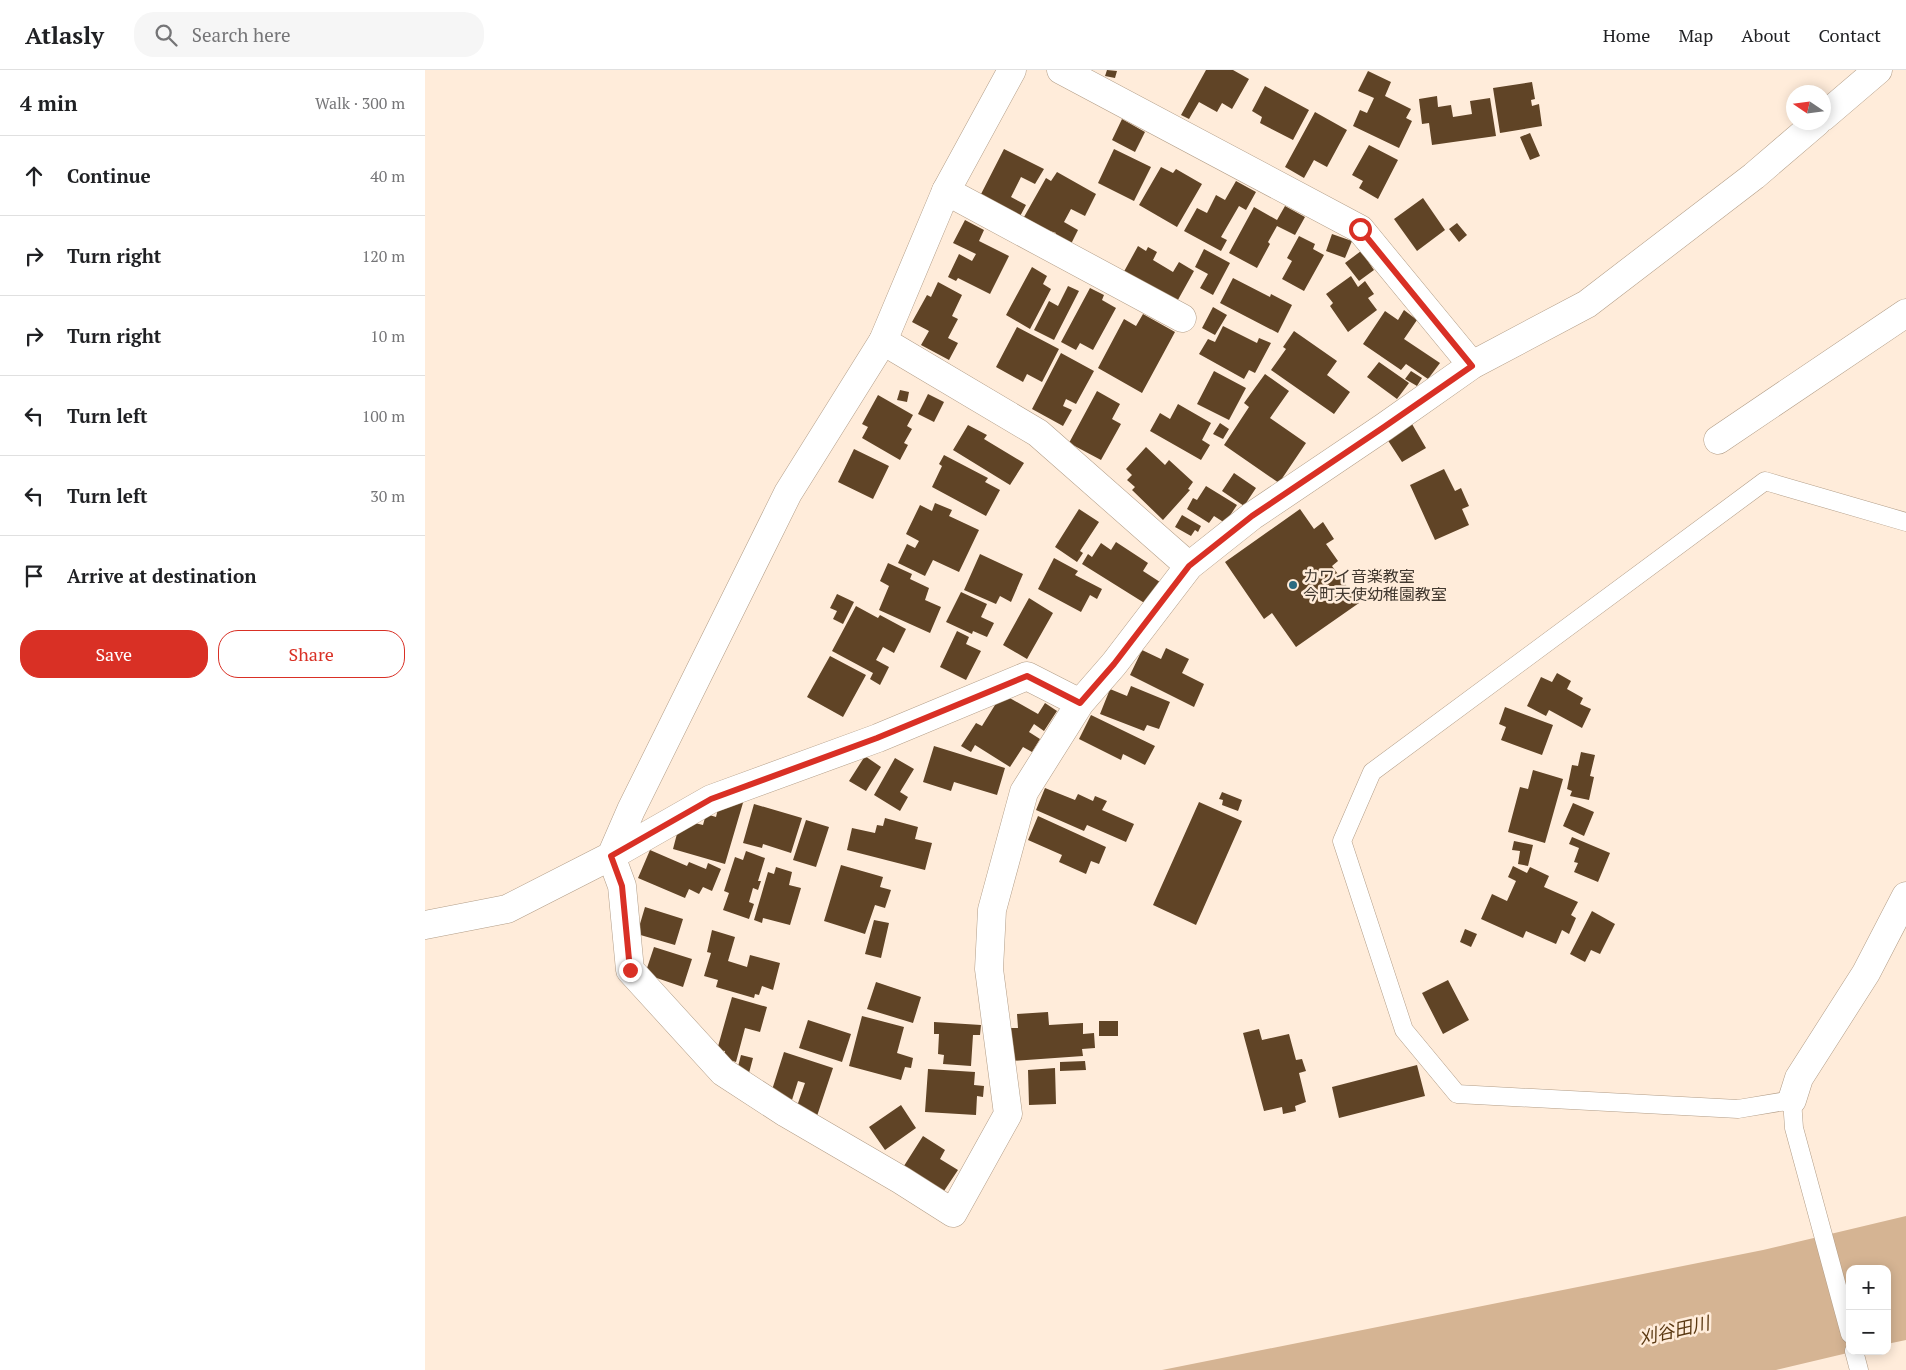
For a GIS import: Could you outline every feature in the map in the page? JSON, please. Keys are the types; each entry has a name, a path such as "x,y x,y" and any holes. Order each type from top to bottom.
{"street":[{"path":"1012,70 946,191 883,341 788,493 639,794 611,856 622,886 630,970 723,1072 786,1113 901,1180 953,1213 1008,1114 989,969 992,910 1024,792 1080,703 1114,664 1189,566 1252,516 1472,366 1587,304 1754,176 1808,130"},
{"path":"1061,70 1360,229 1472,366"},
{"path":"1831,110 1879,70"},
{"path":"946,191 1182,318"},
{"path":"1718,440 1906,313"},
{"path":"883,341 1038,433 1189,566"},
{"path":"425,925 507,909 611,856 711,799 877,738 1027,676 1080,703"},
{"path":"1792,1100 1799,1078 1866,972 1906,896"}],"lane":[{"path":"1846,1319 1794,1128 1792,1100 1738,1109 1457,1094 1404,1030 1343,841 1372,772 1765,481 1906,522"},
{"path":"1855,1355 1859,1370"}],"water":[{"name":"刈谷田川","path":"1906,1216 1906,1340 1891,1343 1891,1265 1846,1265 1846,1353 1776,1370 1162,1370 1763,1250"}],"building":[{"path":"1107,70 1117,71 1115,78 1105,76"},
{"path":"1206,70 1233,70 1249,79 1232,109 1222,103 1217,112 1199,102 1189,119 1181,115"},
{"path":"1368,71 1391,82 1385,96 1411,109 1406,118 1412,121 1399,148 1353,126 1360,110 1367,113 1374,98 1358,91"},
{"path":"1532,82 1535,99 1531,100 1532,106 1539,104 1542,126 1500,133 1493,88"},
{"path":"1265,86 1309,110 1293,140 1260,123 1262,117 1252,111"},
{"path":"1437,96 1438,107 1451,105 1453,117 1472,114 1470,101 1490,98 1496,136 1432,145 1429,123 1422,124 1419,99"},
{"path":"1315,112 1347,130 1327,167 1314,160 1304,178 1285,167"},
{"path":"1122,119 1145,132 1135,152 1112,140"},
{"path":"1530,133 1540,156 1530,160 1520,137"},
{"path":"1369,145 1398,160 1378,199 1359,188 1363,181 1352,175"},
{"path":"1004,149 1044,169 1035,184 1021,177 1011,197 1026,205 1018,220 980,196"},
{"path":"1114,149 1151,167 1134,201 1098,183"},
{"path":"1161,167 1173,173 1176,169 1202,184 1177,227 1139,205"},
{"path":"1057,172 1096,194 1085,216 1071,209 1064,222 1078,230 1068,250 1051,241 1056,233 1050,231 1048,235 1034,228 1036,224 1024,217 1046,178 1051,181"},
{"path":"1236,181 1256,192 1246,210 1239,206 1221,237 1227,240 1221,251 1184,231 1197,208 1207,213 1216,195 1225,200"},
{"path":"1423,198 1445,230 1417,251 1394,219"},
{"path":"1285,206 1305,217 1295,235 1277,226 1257,268 1229,253 1254,207 1277,220"},
{"path":"965,220 984,230 979,241 1009,256 990,294 958,278 956,281 948,277 959,254 972,261 976,254 953,243"},
{"path":"1457,223 1467,235 1459,242 1449,229"},
{"path":"1332,234 1352,241 1345,258 1326,251"},
{"path":"1299,236 1315,244 1313,249 1324,255 1304,291 1282,279 1292,261 1287,258"},
{"path":"1138,246 1146,251 1148,247 1157,252 1153,260 1173,272 1179,262 1194,271 1174,307 1121,277"},
{"path":"1204,249 1230,263 1213,295 1200,288 1208,274 1195,267"},
{"path":"1361,251 1374,270 1359,281 1345,263"},
{"path":"1032,267 1047,276 1043,284 1051,289 1030,329 1006,315"},
{"path":"1351,276 1358,287 1365,281 1374,294 1368,298 1377,310 1348,332 1330,306 1333,303 1326,294"},
{"path":"1233,278 1270,297 1271,294 1292,305 1278,333 1220,303"},
{"path":"938,282 962,295 952,316 958,319 948,338 958,343 949,360 921,345 929,331 912,322 927,295 931,297"},
{"path":"1068,286 1079,291 1054,340 1034,330 1049,301 1058,306"},
{"path":"1090,288 1104,295 1102,300 1116,308 1093,350 1080,343 1076,350 1061,342"},
{"path":"1213,307 1227,315 1215,335 1202,328"},
{"path":"1404,310 1417,320 1404,339 1440,363 1428,379 1406,364 1401,370 1363,344 1385,311 1398,320"},
{"path":"1143,314 1175,332 1142,393 1098,368 1124,319 1136,326"},
{"path":"1223,326 1257,343 1259,338 1271,343 1255,373 1249,370 1244,379 1199,354 1208,339 1215,342"},
{"path":"1017,327 1059,349 1042,382 1027,374 1023,382 996,367"},
{"path":"1294,331 1337,361 1327,375 1350,392 1334,414 1271,370 1286,349 1283,347"},
{"path":"1061,353 1094,371 1076,404 1066,399 1063,406 1072,410 1063,426 1032,409"},
{"path":"1379,362 1409,383 1397,399 1367,377"},
{"path":"1214,371 1246,388 1229,420 1197,404"},
{"path":"1411,371 1422,378 1417,386 1405,379"},
{"path":"1265,374 1289,391 1270,418 1306,443 1279,483 1224,445 1249,407 1244,403"},
{"path":"900,390 909,392 907,402 897,400"},
{"path":"1097,391 1120,404 1112,419 1121,424 1101,460 1069,443"},
{"path":"928,394 944,402 934,422 918,414"},
{"path":"878,395 913,415 907,426 912,429 904,443 908,445 900,460 862,438 868,427 862,424"},
{"path":"1178,404 1211,423 1202,440 1210,445 1201,460 1150,431 1160,413 1170,419"},
{"path":"1220,423 1229,429 1223,439 1213,434"},
{"path":"1412,424 1426,448 1402,462 1387,439"},
{"path":"968,425 987,435 984,439 1024,463 1010,485 953,450"},
{"path":"1146,447 1165,465 1169,460 1193,482 1188,489 1190,490 1163,520 1132,490 1135,487 1127,480 1132,475 1126,469"},
{"path":"854,449 889,466 873,499 838,482"},
{"path":"944,455 988,478 985,482 1000,490 986,516 932,487 942,466 939,464"},
{"path":"1444,469 1455,491 1461,488 1469,506 1462,509 1469,525 1435,540 1410,485"},
{"path":"1234,473 1256,488 1244,506 1222,491"},
{"path":"1206,486 1237,505 1225,523 1214,516 1209,523 1187,509 1193,498 1197,500"},
{"path":"935,503 952,510 949,516 979,530 959,572 933,560 925,576 898,563 907,544 915,548 919,541 906,534 920,505 932,511"},
{"path":"1079,509 1099,522 1080,551 1083,553 1077,562 1055,547"},
{"name":"カワイ音楽教室 今町天使幼稚園教室","path":"1300,509 1314,529 1323,522 1334,539 1326,544 1338,561 1332,566 1359,603 1296,647 1272,613 1264,619 1225,562"},
{"path":"1182,515 1201,526 1198,532 1195,530 1191,536 1175,527"},
{"path":"1116,542 1148,563 1143,571 1160,582 1146,604 1082,564 1088,554 1092,557 1101,543 1111,550"},
{"path":"980,554 1023,574 1011,602 1000,596 996,604 964,590"},
{"path":"1054,558 1078,571 1075,575 1102,589 1097,599 1090,595 1081,612 1038,589"},
{"path":"888,563 912,574 910,579 929,588 925,600 941,607 930,633 879,610 889,586 880,581"},
{"path":"961,592 987,604 981,617 994,623 987,637 973,631 972,634 946,622"},
{"path":"837,594 854,602 843,624 833,619 837,611 830,608"},
{"path":"1029,598 1053,613 1027,659 1003,645"},
{"path":"856,606 878,618 880,615 906,629 894,653 883,647 876,660 889,667 880,685 870,679 873,673 832,651"},
{"path":"957,631 969,637 966,644 981,651 966,680 940,667"},
{"path":"1166,648 1189,659 1182,673 1204,684 1194,707 1130,675 1142,650 1161,659"},
{"path":"830,656 866,675 843,717 807,697"},
{"path":"1557,673 1571,681 1567,689 1583,698 1580,704 1591,709 1582,728 1549,710 1546,716 1527,706 1541,677 1552,682"},
{"path":"1131,686 1170,702 1159,729 1147,725 1144,731 1100,714 1110,689 1127,696"},
{"path":"1008,697 1038,714 1045,703 1057,711 1044,731 1034,724 1029,732 1040,739 1032,752 1023,747 1010,767 975,745 971,752 961,746 976,723 982,726 995,705"},
{"path":"1505,707 1553,725 1542,755 1501,740 1506,727 1499,724"},
{"path":"1091,715 1155,746 1145,765 1123,754 1121,760 1079,739"},
{"path":"934,746 1005,768 997,795 954,782 951,791 923,782"},
{"path":"1581,752 1595,755 1590,776 1594,777 1589,800 1570,796 1572,791 1567,789 1572,765 1578,766"},
{"path":"865,756 881,767 866,791 849,781"},
{"path":"895,758 914,769 900,792 908,797 900,811 874,795"},
{"path":"1533,770 1563,779 1545,843 1508,832 1520,787 1528,789"},
{"path":"1045,788 1075,800 1078,794 1093,801 1095,796 1107,801 1102,810 1134,824 1126,842 1087,825 1084,831 1036,810"},
{"path":"1222,792 1242,800 1238,811 1222,805 1223,800 1219,799"},
{"path":"745,796 725,864 673,849 678,830 691,822 703,825 706,814 716,817 718,809"},
{"path":"1199,802 1242,821 1196,925 1153,905"},
{"path":"1573,803 1594,812 1584,836 1563,826"},
{"path":"754,804 802,818 791,853 763,844 762,848 743,843"},
{"path":"1038,816 1106,847 1099,864 1091,861 1086,874 1059,862 1062,855 1028,840"},
{"path":"885,818 918,827 915,839 932,843 925,870 847,850 852,828 875,833 877,825 883,826"},
{"path":"806,820 829,827 816,867 793,860"},
{"path":"1572,837 1610,853 1598,882 1574,872 1578,863 1574,862 1579,848 1569,844"},
{"path":"1514,841 1533,845 1528,866 1518,864 1520,851 1512,850"},
{"path":"650,850 687,866 689,862 706,869 708,863 721,869 712,891 703,887 699,894 689,889 685,898 638,878"},
{"path":"746,851 765,858 758,881 761,881 758,890 753,888 749,902 754,904 749,919 723,910 729,893 724,891 735,857 743,860"},
{"path":"841,865 883,877 880,887 891,890 885,908 875,905 865,934 824,921"},
{"path":"1513,866 1527,873 1530,867 1549,876 1544,887 1578,902 1571,915 1576,918 1569,934 1562,930 1556,944 1526,931 1523,938 1481,919 1492,894 1507,901 1516,881 1508,877"},
{"path":"776,867 792,872 789,885 801,888 790,925 763,918 762,923 754,920 768,872 774,874"},
{"path":"645,907 683,919 675,945 637,934"},
{"path":"1592,911 1615,924 1600,954 1591,950 1585,962 1570,954"},
{"path":"874,920 889,923 881,958 865,954"},
{"path":"1465,929 1477,934 1471,947 1460,942"},
{"path":"712,930 735,937 728,961 747,967 750,955 780,963 773,990 762,986 759,995 755,994 754,998 716,987 718,980 704,976 711,953 707,952"},
{"path":"654,947 692,959 683,987 645,974"},
{"path":"1448,980 1469,1020 1443,1034 1422,993"},
{"path":"876,982 921,997 913,1023 867,1009"},
{"path":"732,997 767,1007 760,1032 745,1028 736,1062 723,1058 725,1051 717,1050"},
{"path":"1048,1012 1049,1025 1083,1023 1083,1034 1094,1033 1095,1048 1082,1049 1083,1056 1012,1061 1010,1028 1018,1028 1017,1014"},
{"path":"862,1016 904,1027 897,1053 913,1058 911,1068 905,1067 901,1080 849,1066"},
{"path":"808,1020 851,1034 842,1062 799,1048"},
{"path":"1099,1021 1118,1021 1118,1036 1099,1036"},
{"path":"934,1022 981,1025 980,1035 973,1035 971,1066 943,1064 944,1055 938,1054 939,1034 934,1034"},
{"path":"1259,1029 1262,1040 1289,1034 1296,1060 1302,1059 1306,1071 1299,1073 1306,1102 1295,1106 1296,1111 1283,1114 1282,1107 1264,1111 1243,1033"},
{"path":"784,1052 833,1068 817,1116 796,1109 805,1083 798,1081 792,1100 771,1093"},
{"path":"741,1055 753,1058 748,1077 736,1074"},
{"path":"1085,1061 1086,1070 1060,1071 1060,1062"},
{"path":"1417,1065 1425,1096 1339,1118 1332,1087"},
{"path":"1055,1068 1056,1104 1029,1105 1028,1070"},
{"path":"928,1069 975,1072 974,1085 984,1086 983,1097 977,1096 976,1115 925,1112"},
{"path":"901,1105 916,1128 885,1150 869,1127"},
{"path":"923,1136 945,1150 940,1159 958,1170 942,1194 902,1169"}],"place":[{"name":"カワイ音楽教室 今町天使幼稚園教室","path":"1293,585"}],"route":[{"path":"630,970 622,886 611,856 711,799 877,738 1027,676 1080,703 1114,664 1168,596 1189,566 1252,516 1472,366 1360,229"}]}
